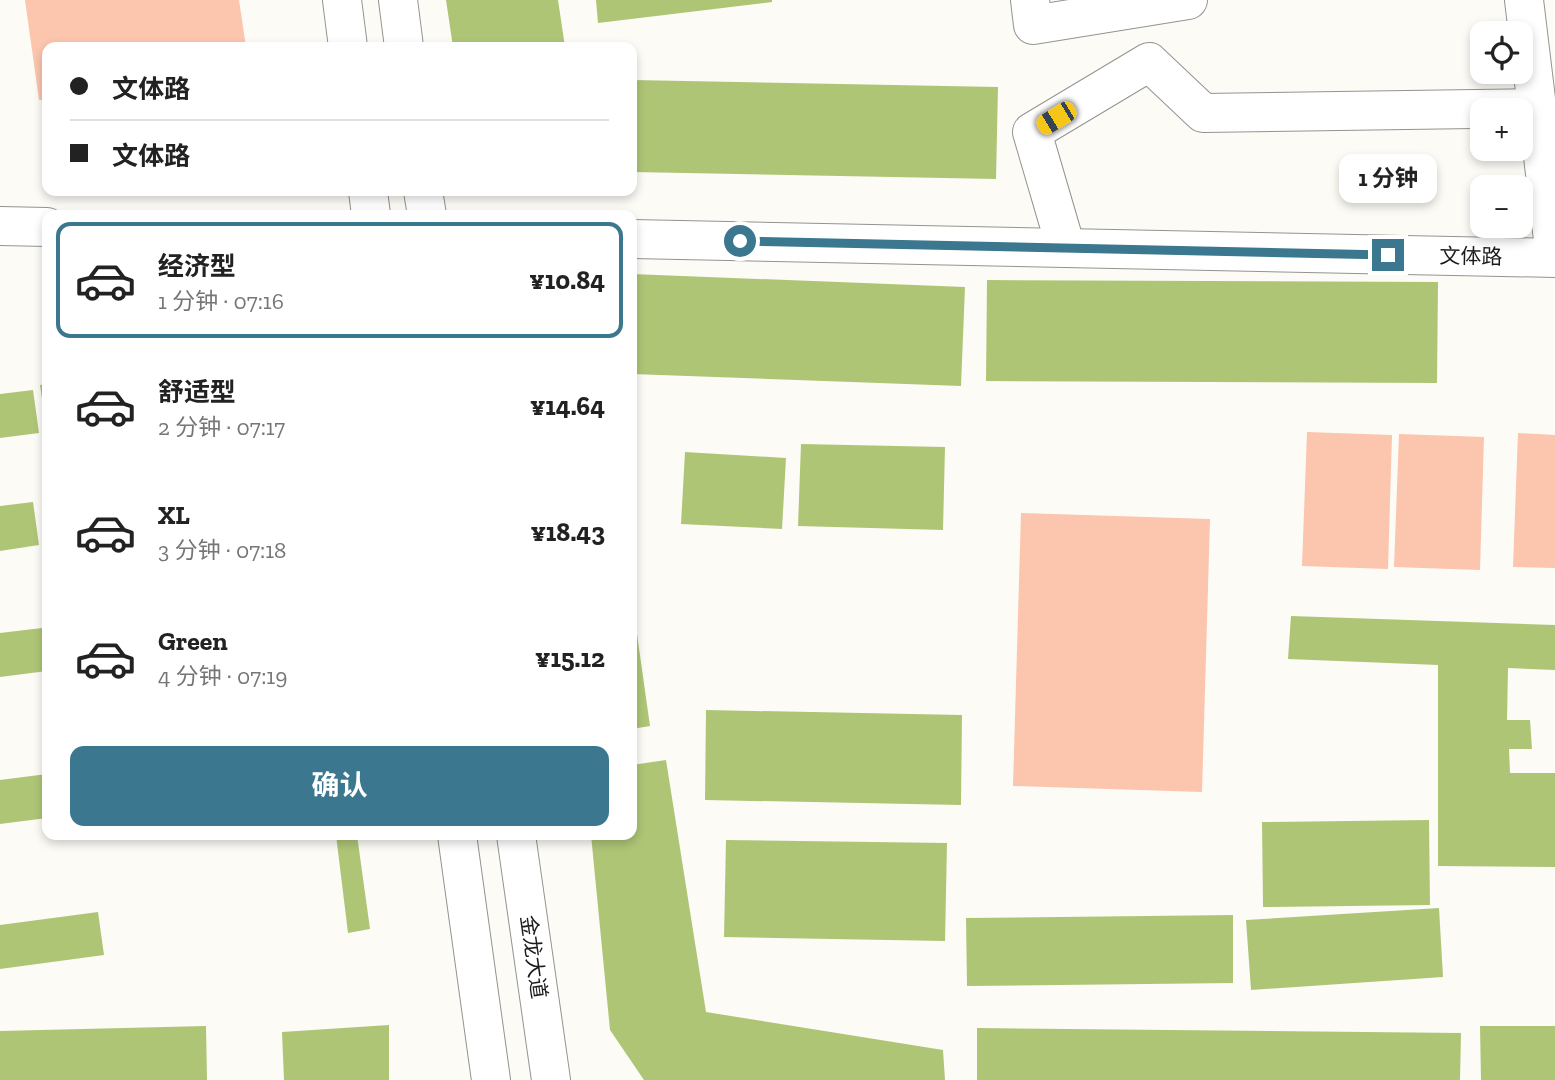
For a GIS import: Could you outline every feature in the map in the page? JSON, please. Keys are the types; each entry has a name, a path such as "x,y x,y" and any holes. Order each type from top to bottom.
{"street":[{"path":"342,0 347,42"},
{"path":"398,0 403,42"},
{"path":"1030,0 1033,25 1188,0"},
{"path":"1524,0 1555,257"},
{"path":"1066,248 1032,132 1149,62 1203,113 1537,108"},
{"path":"0,226 42,227"},
{"name":"文体路","path":"637,239 1555,257"},
{"path":"458,840 491,1080"},
{"name":"金龙大道","path":"517,840 551,1080"}],"shaded area":[{"path":"25,0 239,0 245,42 42,42 42,100 39,100"},
{"path":"1307,432 1392,435 1388,569 1302,566"},
{"path":"1518,433 1555,435 1555,568 1513,567"},
{"path":"1399,434 1484,437 1480,570 1394,567"},
{"path":"1021,513 1210,519 1202,792 1013,786"}],"building":[{"path":"446,0 558,0 564,42 452,42"},
{"path":"596,0 772,0 772,2 598,23"},
{"path":"637,80 998,87 996,179 637,172"},
{"path":"637,274 965,287 961,386 637,374"},
{"path":"987,280 1438,282 1437,383 986,381"},
{"path":"33,390 39,433 0,438 0,394"},
{"path":"801,444 945,447 943,530 798,526"},
{"path":"685,452 786,458 782,529 681,524"},
{"path":"33,502 39,545 0,551 0,506"},
{"path":"1291,616 1555,625 1555,670 1508,668 1507,720 1530,720 1532,749 1509,749 1510,773 1555,773 1555,867 1438,866 1438,665 1288,659"},
{"path":"42,628 42,672 0,677 0,633"},
{"path":"637,634 650,726 637,728"},
{"path":"706,710 962,715 961,805 705,800"},
{"path":"666,760 706,1012 943,1050 945,1080 644,1080 610,1030 591,840 637,840 637,764"},
{"path":"42,775 42,819 0,824 0,780"},
{"path":"1429,820 1430,905 1263,907 1262,822"},
{"path":"337,840 358,840 370,929 348,933"},
{"path":"726,840 947,843 945,941 724,937"},
{"path":"1439,908 1443,977 1251,990 1246,920"},
{"path":"98,912 104,955 0,969 0,925"},
{"path":"1233,915 1233,983 967,986 966,918"},
{"path":"389,1025 389,1080 284,1080 282,1032"},
{"path":"206,1026 207,1080 0,1080 0,1031"},
{"path":"1480,1026 1555,1026 1555,1080 1481,1080"},
{"path":"977,1028 1461,1033 1460,1080 977,1080"}],"route":[{"path":"740,241 1388,255"}]}
